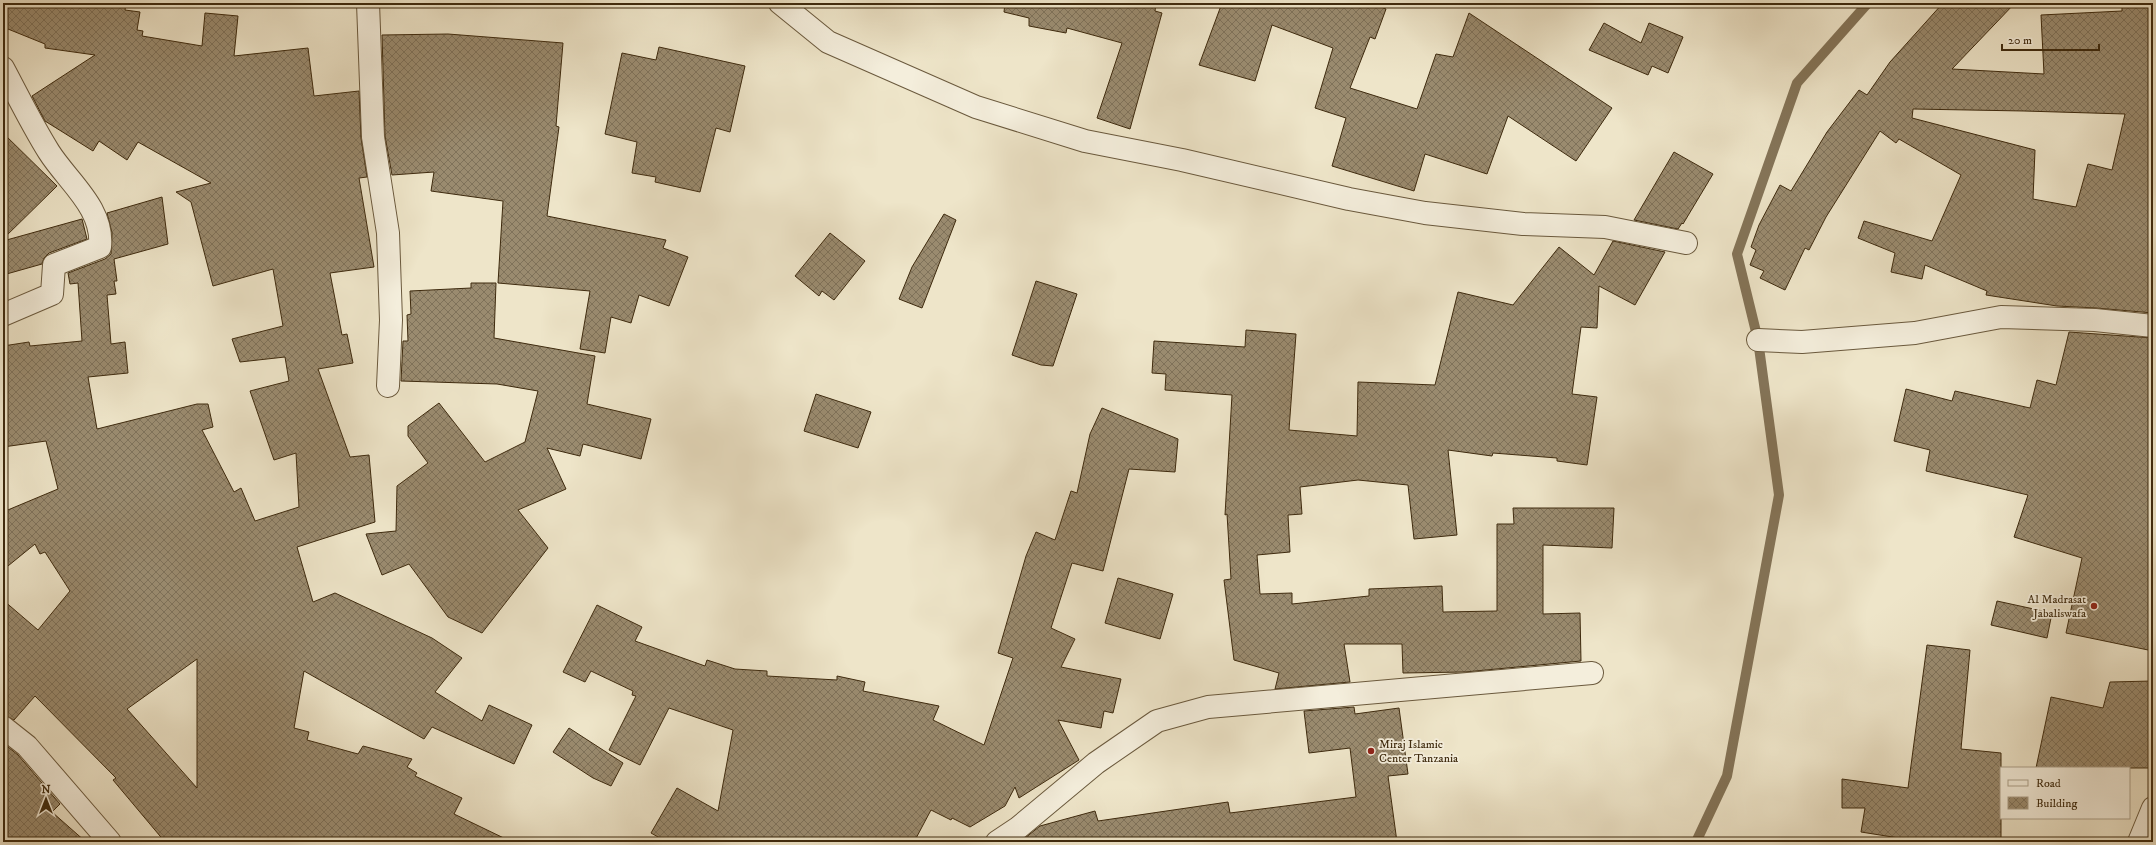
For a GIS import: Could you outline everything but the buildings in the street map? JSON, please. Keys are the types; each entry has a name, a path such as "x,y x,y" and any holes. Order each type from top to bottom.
{"street":[{"path":"368,3 373,137 388,233 391,320 388,386"},
{"path":"780,3 828,42 976,107 1084,142 1182,160 1349,199 1425,213 1523,224 1605,227 1686,243"},
{"path":"3,68 49,153 95,214 101,236 100,247 54,265 52,294 3,315"},
{"path":"1758,340 1802,342 1915,333 2001,317 2095,320 2153,326"},
{"path":"997,842 1018,828 1096,763 1157,721 1208,707 1592,673"},
{"path":"3,727 27,746 110,842"},
{"path":"2139,842 2153,808"}],"waterway":[{"path":"1696,842 1727,776 1779,495 1758,340 1737,254 1797,83 1868,3"}],"place":[{"name":"Al Madrasat Jabaliswafa","path":"2094,606"},
{"name":"Miraj Islamic Center Tanzania","path":"1371,751"}]}
